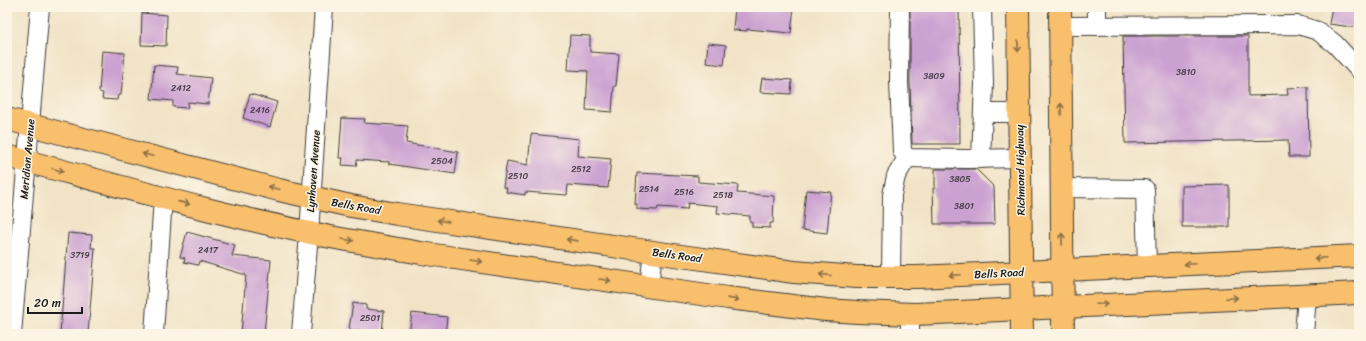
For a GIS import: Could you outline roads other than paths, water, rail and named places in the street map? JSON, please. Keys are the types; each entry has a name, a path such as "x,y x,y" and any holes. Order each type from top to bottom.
{"main road":[{"name":"Richmond Highway","path":"1018,7 1022,334"},
{"path":"1060,17 1063,334"},
{"name":"Bells Road","path":"7,119 312,198 397,214 794,272 856,277 891,277 1359,256"},
{"path":"16,159 163,198 309,233 414,251 649,287 826,310 910,324 1022,309 1063,306 1359,293"}],"street":[{"name":"Meridian Avenue","path":"12,334 16,159 30,124 40,7"},
{"name":"Lynhaven Avenue","path":"301,334 312,198 324,7"},
{"path":"900,7 899,80 902,151 907,158"},
{"path":"981,159 984,83 982,7"},
{"path":"1097,7 1097,26"},
{"path":"1060,17 1097,26 1298,25 1318,31 1335,44 1359,70"},
{"path":"983,113 1020,113"},
{"path":"907,158 1020,158"},
{"path":"891,277 892,195 896,176 907,158"},
{"path":"1062,188 1145,189 1147,266"},
{"path":"154,334 163,198"},
{"path":"649,287 653,252"},
{"path":"1304,334 1307,295"}]}
